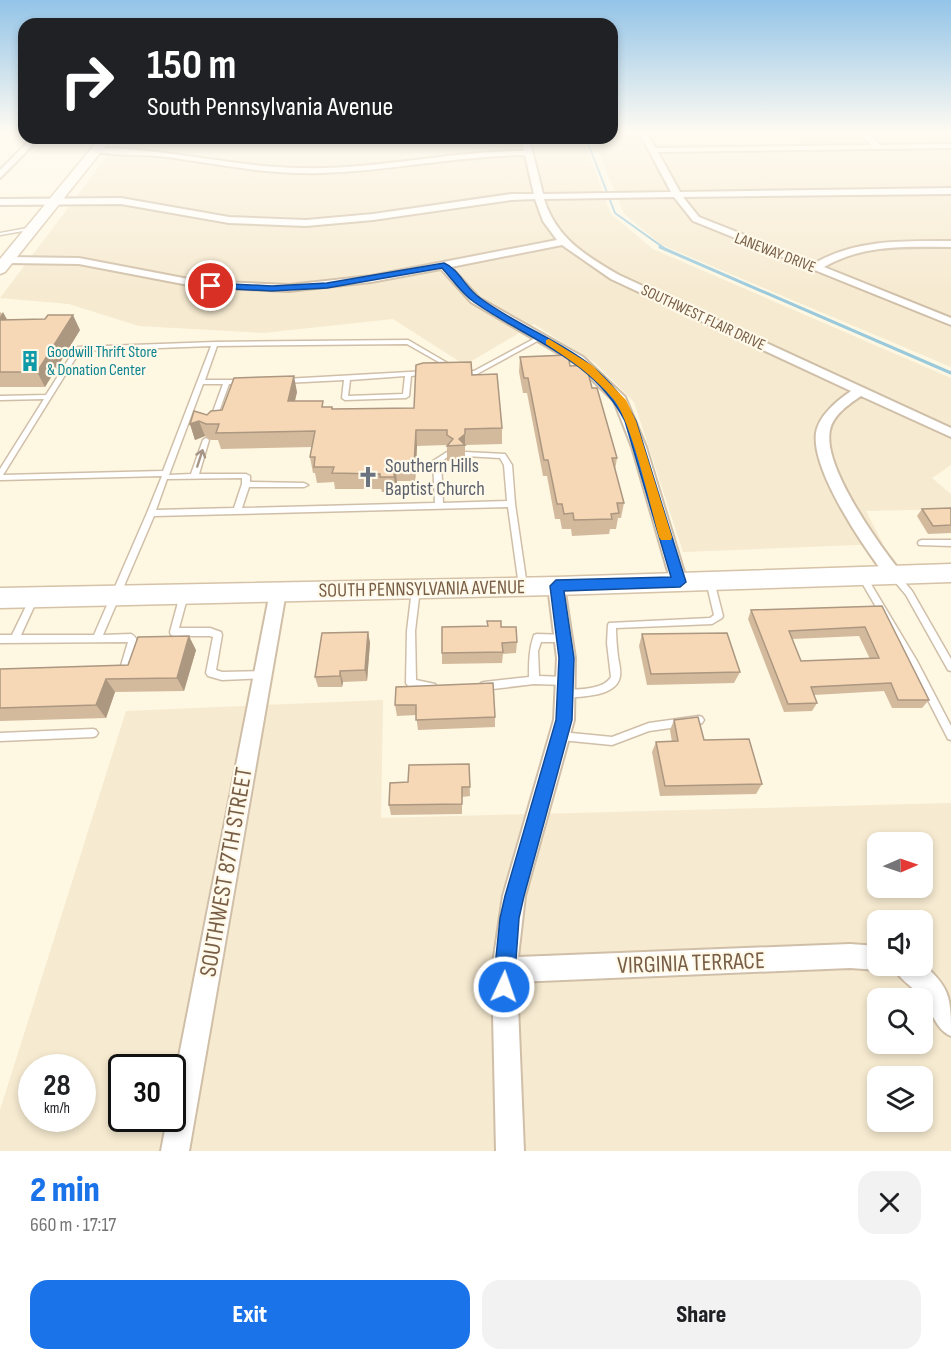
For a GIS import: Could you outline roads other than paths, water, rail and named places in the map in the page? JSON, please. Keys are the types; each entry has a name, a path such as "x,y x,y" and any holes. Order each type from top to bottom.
{"main road":[{"path":"4,265 68,186"},
{"name":"SOUTH PENNSYLVANIA AVENUE","path":"0,598 556,586 951,573"}],"street":[{"name":"SOUTHWEST FLAIR DRIVE","path":"535,186 546,222 563,242 586,260 615,277 951,433"},
{"name":"LANEWAY DRIVE","path":"672,186 686,210 704,224 951,321"},
{"path":"0,202 121,201 229,220 306,223 373,218 487,199 951,191"},
{"path":"4,265 88,262 183,282 255,289 327,286 563,242"},
{"path":"815,268 834,256 865,247 951,244"},
{"path":"444,265 475,300 541,337 589,368 611,389 625,409 639,447 680,582"},
{"path":"860,391 831,415 823,434 824,453 876,554 894,575"},
{"path":"510,1151 503,1004 504,970 514,896 561,736 567,688 564,638 556,586"},
{"name":"SOUTHWEST 87TH STREET","path":"175,1151 278,592"},
{"name":"VIRGINIA TERRACE","path":"504,970 850,956 867,957"},
{"path":"917,976 936,994 951,1023"}],"lane":[{"path":"0,235 33,228"},
{"path":"0,235 21,243"},
{"path":"447,373 475,373 541,337"},
{"path":"0,477 74,352 82,347 408,342 460,373"},
{"path":"97,638 151,513 215,344"},
{"path":"273,381 437,373"},
{"path":"347,379 345,398 406,396 408,374"},
{"path":"200,382 250,381"},
{"path":"211,426 227,382"},
{"path":"0,398 48,397"},
{"path":"194,477 206,440"},
{"path":"439,506 437,461 447,454"},
{"path":"465,454 502,456 508,465 524,586"},
{"path":"0,477 246,476 246,484 237,511"},
{"path":"246,484 304,485"},
{"path":"151,513 512,504"},
{"path":"922,543 951,543"},
{"path":"894,575 909,593 951,667"},
{"path":"862,576 914,664 951,736"},
{"path":"472,687 534,680 567,688 602,692 613,684 617,672 612,625 712,621 719,616 710,581"},
{"path":"416,589 411,631 411,683 441,687"},
{"path":"184,594 174,632 210,632 218,635 211,673 222,676 262,675"},
{"path":"15,638 34,597"},
{"path":"0,639 131,638 133,640 124,671 105,675"},
{"path":"534,680 534,651 537,638 564,638"},
{"path":"561,736 612,741 649,727 699,720"},
{"path":"0,737 93,733"}],"waterway":[{"path":"604,186 615,213 664,248"},
{"path":"660,247 951,373"}],"place":[{"name":"Goodwill Thrift Store & Donation Center","path":"30,361"},
{"name":"Southern Hills Baptist Church","path":"368,477"}]}
